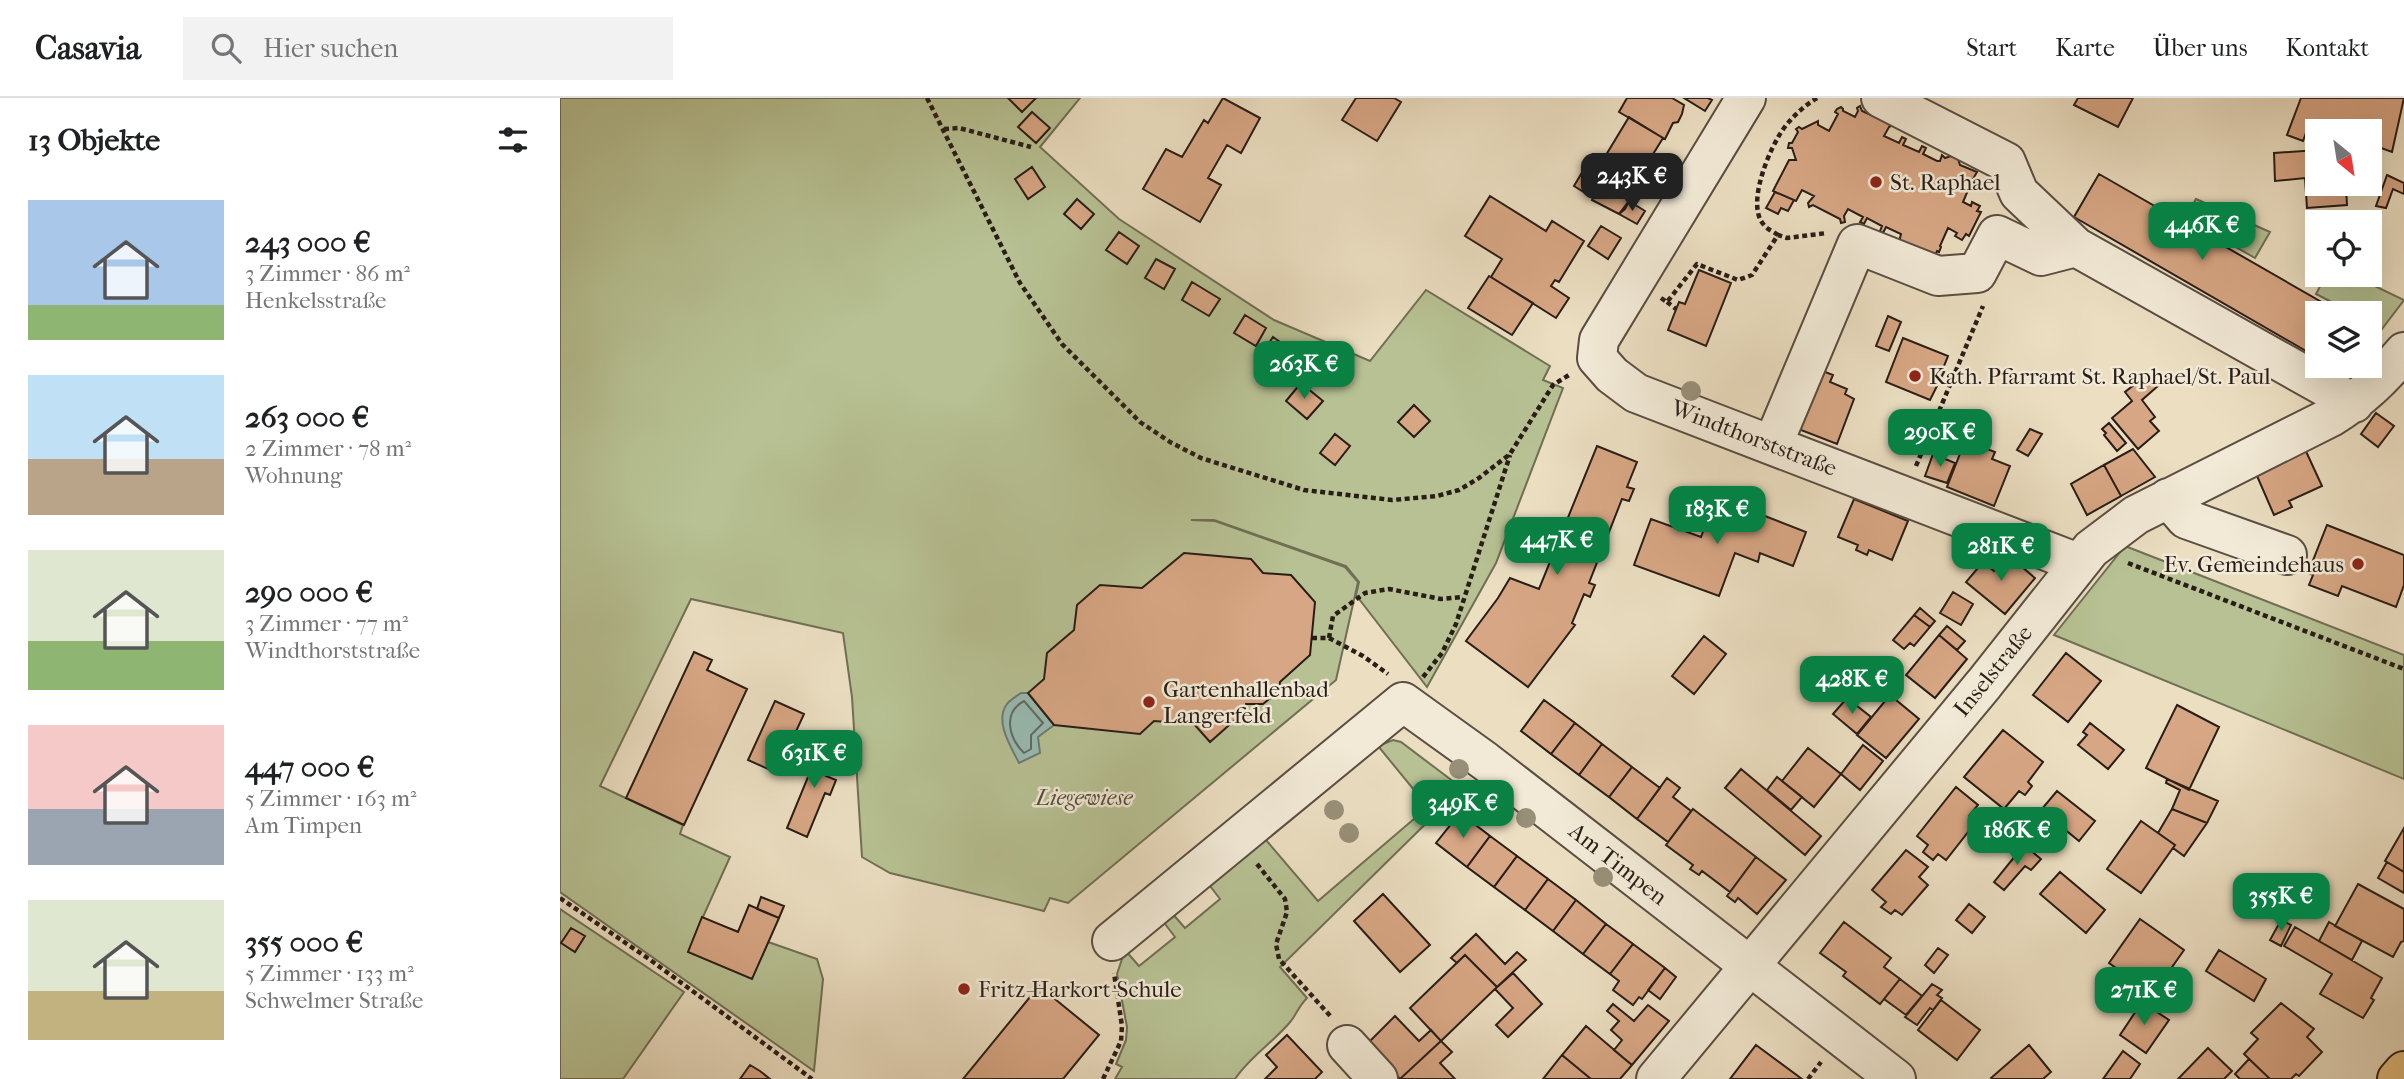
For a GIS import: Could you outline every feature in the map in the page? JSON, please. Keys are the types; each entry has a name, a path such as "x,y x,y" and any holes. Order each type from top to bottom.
{"main road":[{"path":"2397,1079 2404,1071"}],"street":[{"path":"1597,358 1599,340 1746,98"},
{"path":"1881,98 2006,162 2019,193 2076,247 2354,403"},
{"path":"1773,444 1857,244 1938,276 1977,273 2019,193"},
{"path":"1997,235 2041,256 2076,247"},
{"name":"Inselstraße","path":"1656,1079 1984,684 2085,556 2119,526 2175,494 2354,403 2375,386 2404,352"},
{"name":"Windthorststraße","path":"1597,358 1612,375 1636,393 1904,496 2085,556"},
{"path":"2175,494 2186,519 2287,555"},
{"path":"1112,958 1235,840 1403,702"},
{"name":"Am Timpen","path":"1403,702 1485,761 1896,1079"},
{"path":"1347,1045 1378,1079"}],"path":[{"path":"927,98 1020,284 1062,344 1140,422 1170,442 1202,458 1304,490 1392,500 1437,496 1458,490 1510,454"},
{"path":"1817,98 1803,107 1783,130 1771,152 1755,203 1763,224 1778,235 1787,237 1830,233 1857,244"},
{"path":"944,129 959,128 1031,148"},
{"path":"1667,302 1697,264 1738,280 1752,275 1778,235"},
{"path":"1904,496 1990,290 1977,273"},
{"path":"1635,282 1676,309"},
{"path":"1403,702 1443,653 1456,624 1510,454 1553,385 1597,358"},
{"path":"2085,556 2404,670"},
{"path":"1329,638 1333,616 1365,593 1389,589 1441,599 1463,597"},
{"path":"1312,638 1329,638 1363,656"},
{"path":"1235,840 1285,899 1287,912 1276,944 1279,959 1342,1029 1347,1045"},
{"path":"560,898 812,1079"},
{"path":"1102,1079 1121,1041 1122,1026 1112,958"}],"green space":[{"name":"Liegewiese","path":"560,98 1080,98 1040,147 1119,219 1274,320 1370,361 1426,290 1550,366 1543,380 1563,388 1496,563 1427,687 1356,595 1359,582 1346,566 1214,520 1191,520 1215,521 1345,567 1358,582 1336,680 1068,903 1050,898 1044,911 890,873 862,857 852,697 843,633 691,599 600,786 683,825 680,834 730,857 702,919 817,959 823,979 814,1071 560,892"},
{"path":"2196,199 2270,232 2255,258 2185,218"},
{"path":"2320,287 2377,287 2404,300 2382,329 2382,301 2330,301 2316,294"},
{"path":"2125,546 2404,655 2404,779 2054,635"},
{"path":"1393,740 1401,742 1462,788 1280,967 1307,998 1291,1021 1235,1079 1115,1079 1122,1067 1116,1064 1126,1040 1127,1027 1117,974 1125,950 1139,966 1175,937 1162,920 1171,912 1185,928 1220,899 1207,882 1283,824 1266,840 1318,901 1428,807 1378,746"},
{"path":"560,909 684,992 623,1079 560,1079"}],"water":[{"path":"1021,693 1028,693 1054,725 1038,737 1040,753 1019,763 1008,742 1002,718 1007,704"}],"building":[{"path":"1008,98 1036,98 1022,112"},
{"path":"1223,98 1260,118 1241,153 1227,145 1208,178 1221,185 1200,222 1143,189 1166,149 1182,157 1204,120 1208,123"},
{"path":"1356,98 1394,98 1401,102 1377,141 1342,120"},
{"path":"1627,98 1672,98 1684,105 1678,122 1673,123 1665,139 1619,112"},
{"path":"1684,98 1708,98 1712,100 1705,111"},
{"path":"2078,98 2133,98 2118,127 2074,105"},
{"path":"2301,98 2404,98 2392,152 2382,148 2382,119 2305,119 2303,141 2287,135"},
{"name":"St. Raphael","path":"1860,106 1862,111 1888,123 1892,122 1893,125 1884,136 1899,143 1902,137 1906,139 1903,145 1919,152 1922,146 1926,148 1923,154 1937,161 1940,161 1942,155 1945,158 1951,156 1958,159 1960,165 1977,172 1973,179 1974,184 1971,183 1963,202 1980,206 1977,211 1981,212 1969,236 1966,234 1962,240 1948,228 1934,258 1899,242 1901,234 1886,227 1883,233 1880,231 1882,226 1867,218 1864,224 1860,222 1863,217 1848,209 1844,216 1845,222 1841,223 1840,219 1813,205 1809,207 1808,203 1814,196 1802,190 1796,201 1773,191 1789,160 1796,160 1792,148 1788,148 1798,132 1796,129 1818,121 1818,125 1829,131 1838,114 1835,112 1837,109 1841,107 1855,117"},
{"path":"1032,112 1050,128 1036,143 1018,127"},
{"path":"1629,117 1663,138 1637,180 1603,160"},
{"path":"2305,151 2305,178 2275,181 2274,153"},
{"path":"1593,154 1639,181 1625,209 1619,214 1592,200 1593,198 1574,186"},
{"path":"1032,167 1045,187 1028,199 1015,179"},
{"path":"2099,174 2320,301 2305,301 2305,350 2074,217"},
{"path":"2387,175 2404,183 2404,194 2393,189 2386,208 2376,206 2380,196 2382,196"},
{"path":"1775,192 1794,200 1788,211 1781,208 1778,214 1766,208"},
{"path":"1490,196 1546,231 1552,221 1584,241 1559,282 1555,280 1551,286 1569,298 1556,318 1491,277 1502,259 1465,236"},
{"path":"2306,196 2346,196 2347,205 2307,208"},
{"path":"1077,199 1094,214 1081,229 1064,214"},
{"path":"1629,201 1645,211 1637,224 1619,214"},
{"path":"1601,226 1621,238 1608,259 1588,246"},
{"path":"1119,232 1139,246 1127,264 1106,250"},
{"path":"1156,259 1175,269 1164,289 1145,278"},
{"path":"1699,270 1731,283 1706,346 1668,330 1679,302 1685,304"},
{"path":"1489,276 1533,303 1512,335 1468,308"},
{"path":"1192,282 1220,299 1209,316 1182,300"},
{"path":"1245,315 1266,328 1256,346 1234,333"},
{"path":"1888,316 1901,322 1889,351 1876,346"},
{"path":"1273,337 1290,349 1276,368 1260,356"},
{"path":"1903,338 1948,356 1942,371 1944,372 1930,400 1886,382"},
{"path":"1812,367 1833,375 1830,382 1847,389 1845,394 1854,399 1837,444 1788,425"},
{"path":"2148,374 2158,386 2142,400 2155,417 2150,421 2159,431 2138,449 2112,418 2132,401 2125,392"},
{"path":"1301,383 1323,401 1307,419 1286,401"},
{"path":"1414,405 1430,421 1414,437 1398,422"},
{"path":"2376,413 2394,426 2378,447 2361,434"},
{"path":"2109,423 2126,443 2117,451 2102,429"},
{"path":"2030,429 2042,434 2028,456 2017,450"},
{"path":"1335,434 1350,446 1335,465 1320,453"},
{"path":"1977,445 1995,452 1992,459 2010,466 1994,506 1947,487 1963,446 1975,451"},
{"path":"1597,446 1637,462 1627,487 1634,489 1629,501 1622,499 1589,583 1595,585 1590,597 1584,594 1572,623 1575,625 1528,687 1466,641 1510,578 1539,589"},
{"path":"2304,447 2322,486 2289,501 2292,507 2274,515 2254,469"},
{"path":"2133,449 2155,477 2121,496 2104,465"},
{"path":"1933,454 1955,463 1947,483 1925,476"},
{"path":"2104,465 2121,496 2087,515 2071,484"},
{"path":"1716,497 1806,532 1793,566 1760,553 1758,562 1735,553 1719,596 1634,565 1651,519 1701,537"},
{"path":"1854,499 1908,521 1892,560 1869,550 1867,555 1856,550 1858,545 1838,537"},
{"name":"Ev. Gemeindehaus","path":"2327,525 2404,555 2404,585 2396,607 2342,586 2338,596 2309,585 2313,575 2308,573"},
{"path":"1184,553 1251,559 1263,573 1291,575 1315,602 1310,655 1280,682 1279,691 1263,704 1246,704 1245,711 1210,742 1194,724 1154,721 1140,734 1054,725 1028,693 1044,679 1047,653 1074,630 1077,605 1100,585 1142,588"},
{"path":"2008,555 2035,578 2005,614 1966,582 1983,562 1994,571"},
{"path":"1953,592 1973,604 1961,625 1940,613"},
{"path":"1920,608 1935,621 1930,627 1914,615"},
{"path":"1914,615 1930,627 1914,646 1910,643 1904,649 1893,640"},
{"path":"1947,626 1965,641 1957,650 1939,635"},
{"path":"1939,635 1967,659 1935,698 1906,675"},
{"path":"1704,636 1726,654 1694,694 1672,676"},
{"path":"694,652 712,660 707,670 747,689 684,825 626,798"},
{"path":"2066,653 2101,681 2068,722 2033,695"},
{"path":"1890,695 1919,719 1886,758 1857,735"},
{"path":"1847,698 1871,717 1857,734 1833,714"},
{"path":"1544,700 1575,723 1551,754 1521,731"},
{"path":"775,701 804,714 777,773 748,760"},
{"path":"2177,705 2219,727 2189,790 2146,768"},
{"path":"1575,723 1602,744 1579,775 1551,754"},
{"path":"2090,723 2124,750 2108,769 2078,745 2087,735 2083,732"},
{"path":"2003,730 2043,762 2028,782 2032,786 2025,795 2019,791 2004,809 1964,777"},
{"path":"824,738 839,744 826,776 836,780 830,795 825,793 807,837 787,828"},
{"path":"1602,744 1632,767 1609,797 1579,775"},
{"path":"1863,745 1883,761 1860,790 1841,774"},
{"path":"1808,748 1841,774 1814,807 1782,781"},
{"path":"1632,767 1660,788 1637,819 1609,797"},
{"path":"1741,769 1821,836 1805,855 1725,788"},
{"path":"1777,777 1802,797 1791,810 1767,790"},
{"path":"1667,778 1680,788 1673,797 1691,811 1668,842 1637,819"},
{"path":"2167,779 2218,801 2207,823 2172,809 2180,790 2166,783"},
{"path":"1956,787 1978,805 1969,816 1976,822 1946,860 1938,854 1933,860 1923,852 1928,845 1917,836"},
{"path":"2057,791 2095,821 2079,841 2041,810"},
{"path":"1693,809 1756,857 1730,892 1702,871 1699,875 1690,869 1693,865 1666,845"},
{"path":"2172,809 2207,823 2184,856 2173,848 2175,845 2158,833"},
{"path":"1460,813 1490,836 1467,867 1436,843"},
{"path":"2141,821 2175,845 2141,893 2107,869"},
{"path":"2404,828 2404,872 2385,861"},
{"path":"1490,836 1517,856 1494,887 1467,867"},
{"path":"2024,845 2041,859 2031,870 2025,866 2004,890 1994,882"},
{"path":"1906,850 1928,867 1919,877 1928,885 1902,915 1895,910 1891,914 1881,907 1886,902 1872,890"},
{"path":"1517,856 1548,879 1525,910 1494,887"},
{"path":"1756,857 1786,880 1757,914 1738,898 1735,902 1727,896"},
{"path":"2387,862 2404,872 2404,893 2378,878"},
{"path":"2060,872 2105,910 2086,933 2040,894"},
{"path":"1548,879 1576,900 1553,931 1525,910"},
{"path":"2358,884 2404,909 2404,941 2393,957 2335,926"},
{"path":"1383,894 1430,945 1400,972 1354,921"},
{"path":"761,897 784,906 779,918 757,909"},
{"path":"1576,900 1606,924 1583,954 1553,931"},
{"path":"1969,904 1985,917 1972,933 1956,920"},
{"path":"749,905 779,918 752,979 688,952 702,917 738,932"},
{"path":"2140,919 2184,950 2158,987 2138,973 2133,980 2109,963"},
{"path":"2281,920 2291,925 2281,946 2270,940"},
{"path":"1844,922 1891,958 1884,967 1900,979 1880,1004 1843,976 1846,972 1820,953"},
{"path":"2329,922 2362,941 2352,960 2319,941"},
{"path":"1606,924 1633,944 1610,974 1583,954"},
{"path":"2295,927 2382,978 2371,998 2374,1000 2363,1018 2320,994 2332,974 2284,946"},
{"path":"571,928 585,936 575,952 561,943"},
{"path":"1476,934 1505,964 1517,952 1526,960 1497,987 1465,955 1457,963 1451,958"},
{"path":"1633,944 1665,968 1642,999 1639,997 1633,1005 1613,990 1619,981 1610,974"},
{"path":"1938,948 1948,955 1934,973 1925,965"},
{"path":"2219,950 2266,979 2254,1001 2206,971"},
{"path":"1465,955 1497,987 1441,1041 1410,1008"},
{"path":"1665,968 1676,977 1660,999 1648,990"},
{"path":"1513,973 1542,1004 1508,1037 1496,1025 1513,1008 1495,989"},
{"path":"1900,979 1922,996 1906,1015 1884,999"},
{"path":"1932,984 1942,990 1937,995 1942,998 1917,1025 1905,1017"},
{"path":"1039,986 1099,1035 1063,1079 963,1079"},
{"path":"1941,1000 1980,1030 1957,1060 1918,1030"},
{"path":"2142,1002 2169,1020 2146,1053 2120,1035"},
{"path":"2281,1003 2314,1029 2307,1037 2322,1052 2299,1076 2296,1074 2291,1079 2270,1079 2244,1054 2258,1039 2251,1033"},
{"path":"1613,1004 1634,1021 1648,1005 1669,1021 1632,1065 1614,1050 1622,1040 1611,1030 1619,1021 1607,1011"},
{"path":"1395,1016 1419,1041 1431,1030 1441,1041 1400,1079 1367,1044"},
{"path":"1586,1026 1632,1065 1620,1079 1591,1079 1562,1055"},
{"path":"1287,1035 1322,1072 1315,1079 1265,1079 1277,1067 1266,1055"},
{"path":"1441,1041 1452,1052 1440,1063 1455,1079 1400,1079"},
{"path":"1756,1045 1802,1079 1730,1079"},
{"path":"2029,1045 2051,1072 2043,1079 1991,1078"},
{"path":"2208,1048 2232,1071 2224,1079 2178,1079"},
{"path":"2123,1051 2140,1064 2130,1079 2103,1079"},
{"path":"1562,1055 1591,1079 1543,1079"},
{"path":"2249,1059 2270,1079 2240,1079 2235,1074"},
{"path":"750,1065 760,1071 770,1079 740,1079"}],"place":[{"name":"St. Raphael","path":"1876,182"},
{"name":"Kath. Pfarramt St. Raphael/St. Paul","path":"1915,376"},
{"name":"Ev. Gemeindehaus","path":"2358,564"},
{"name":"Gartenhallenbad Langerfeld","path":"1149,702"},
{"name":"Fritz-Harkort-Schule","path":"964,989"}]}
